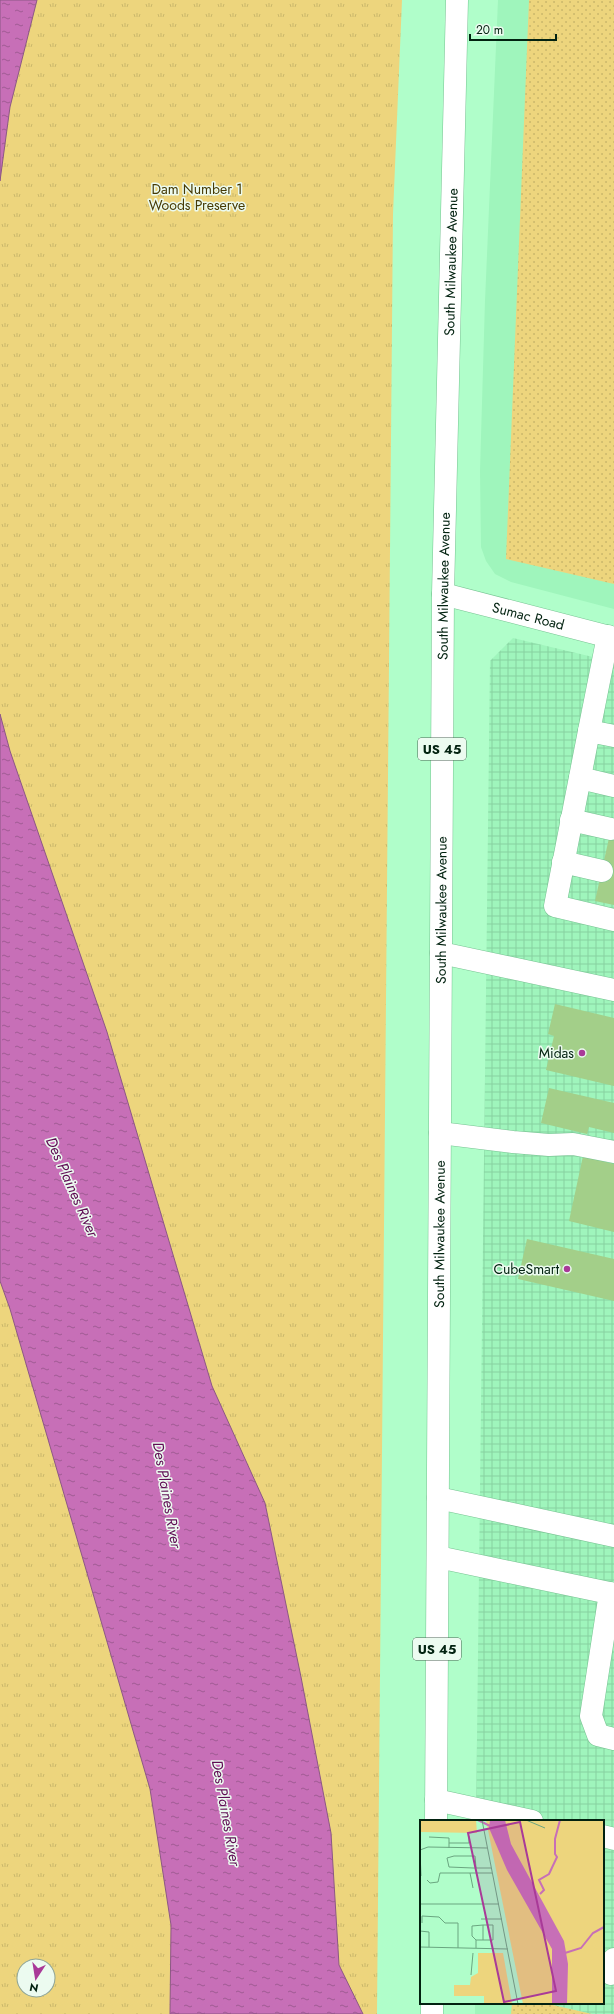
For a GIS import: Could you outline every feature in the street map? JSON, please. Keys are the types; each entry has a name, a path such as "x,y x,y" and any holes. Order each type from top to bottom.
{"main road":[{"name":"South Milwaukee Avenue","path":"436,1810 443,594 457,0"},
{"name":"Sumac Road","path":"443,594 611,637"},
{"path":"611,637 589,731 555,906 614,920"},
{"path":"589,731 614,736"},
{"path":"580,778 614,786"},
{"path":"571,820 611,829"},
{"path":"563,862 602,872"},
{"path":"441,953 614,990"},
{"path":"440,1133 513,1142 549,1145 572,1144 614,1152"},
{"path":"438,1498 614,1536"},
{"path":"438,1557 612,1594 590,1716 598,1735 614,1739"},
{"path":"436,1810 523,1820"},
{"path":"604,1836 614,1839"}],"shaded area":[{"path":"498,0 614,0 614,609 511,582 495,574 486,561 481,547 480,471 485,301"},
{"path":"513,638 614,662 614,2014 592,2014 548,2004 604,2004 604,1820 476,1820 490,661"},
{"path":"475,2004 548,2004 592,2014 475,2014"}],"green space":[{"name":"Dam Number 1 Woods Preserve","path":"0,0 402,0 393,214 377,2014 0,2014"},
{"path":"529,0 614,0 614,584 506,559"},
{"path":"512,2004 548,2004 592,2014 511,2014"}],"water":[{"path":"0,0 37,0 10,107 0,181"},
{"name":"Des Plaines River","path":"0,714 10,751 107,1032 212,1386 265,1503 331,1833 339,1965 363,2014 170,2014 171,1925 150,1789 10,1309 0,1281"}],"building":[{"path":"614,820 614,905 595,901"},
{"name":"Midas","path":"555,1004 614,1018 614,1086 546,1070 554,1036 548,1034"},
{"path":"549,1088 614,1103 614,1133 589,1127 587,1134 541,1123"},
{"name":"CubeSmart","path":"583,1156 614,1164 614,1232 569,1221"},
{"name":"CubeSmart","path":"527,1239 614,1259 614,1301 518,1279"}],"place":[{"name":"Midas","path":"582,1053"},
{"name":"CubeSmart","path":"567,1269"}]}
